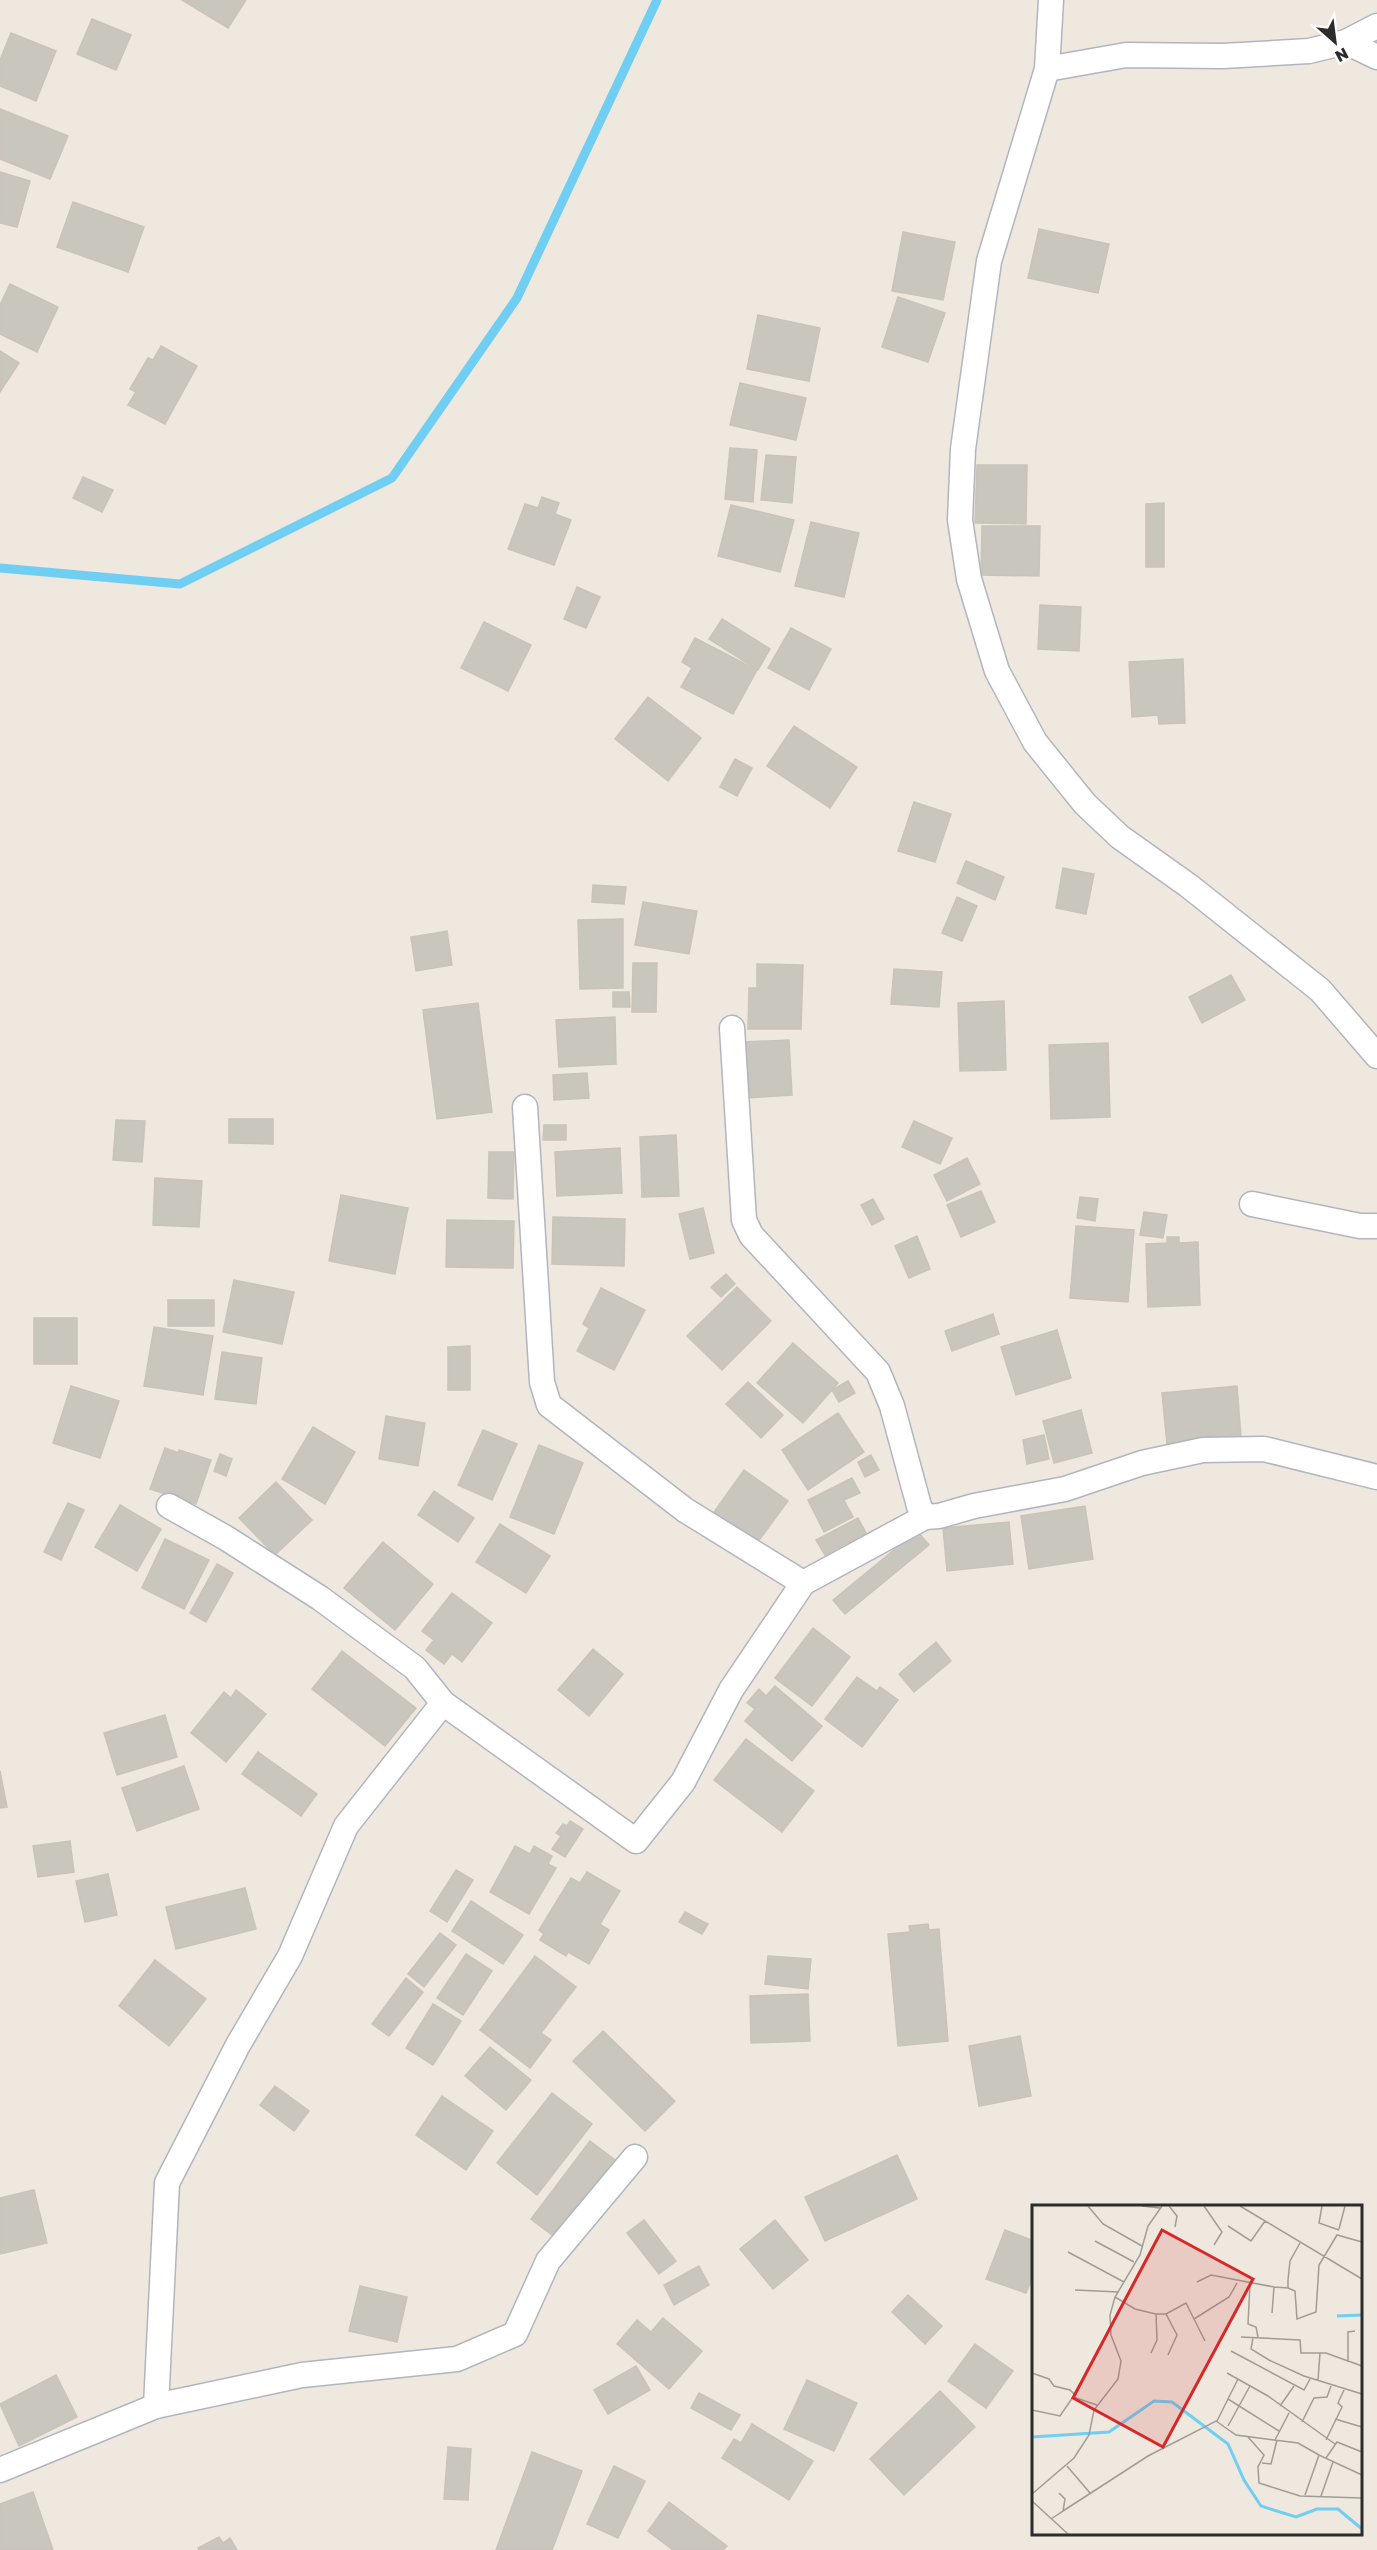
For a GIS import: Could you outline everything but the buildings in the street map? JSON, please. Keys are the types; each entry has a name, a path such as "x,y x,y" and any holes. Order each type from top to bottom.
{"street":[{"path":"1051,0 1047,69 989,261 963,449 960,520 967,568 997,671 1035,742 1085,804 1120,837 1189,886 1320,990 1377,1056"},
{"path":"1047,69 1126,55 1233,56 1309,51 1346,42 1377,26"},
{"path":"1346,42 1377,57"},
{"path":"732,1028 744,1220 751,1235 878,1371 892,1406 919,1506 925,1517"},
{"path":"525,1107 542,1382 549,1405 685,1510 803,1583"},
{"path":"1252,1204 1360,1226 1377,1226"},
{"path":"169,1506 226,1538 329,1605 415,1668 443,1703 636,1841 683,1782 731,1690 803,1583 925,1517 1065,1489 1142,1463 1203,1450 1264,1449 1377,1477"},
{"path":"156,2406 168,2183 238,2046 290,1956 346,1826 443,1703"},
{"path":"0,2470 156,2406 302,2375 457,2359 515,2334 548,2261 634,2157"}],"waterway":[{"path":"0,568 180,584 392,478 517,298 657,0"}]}
